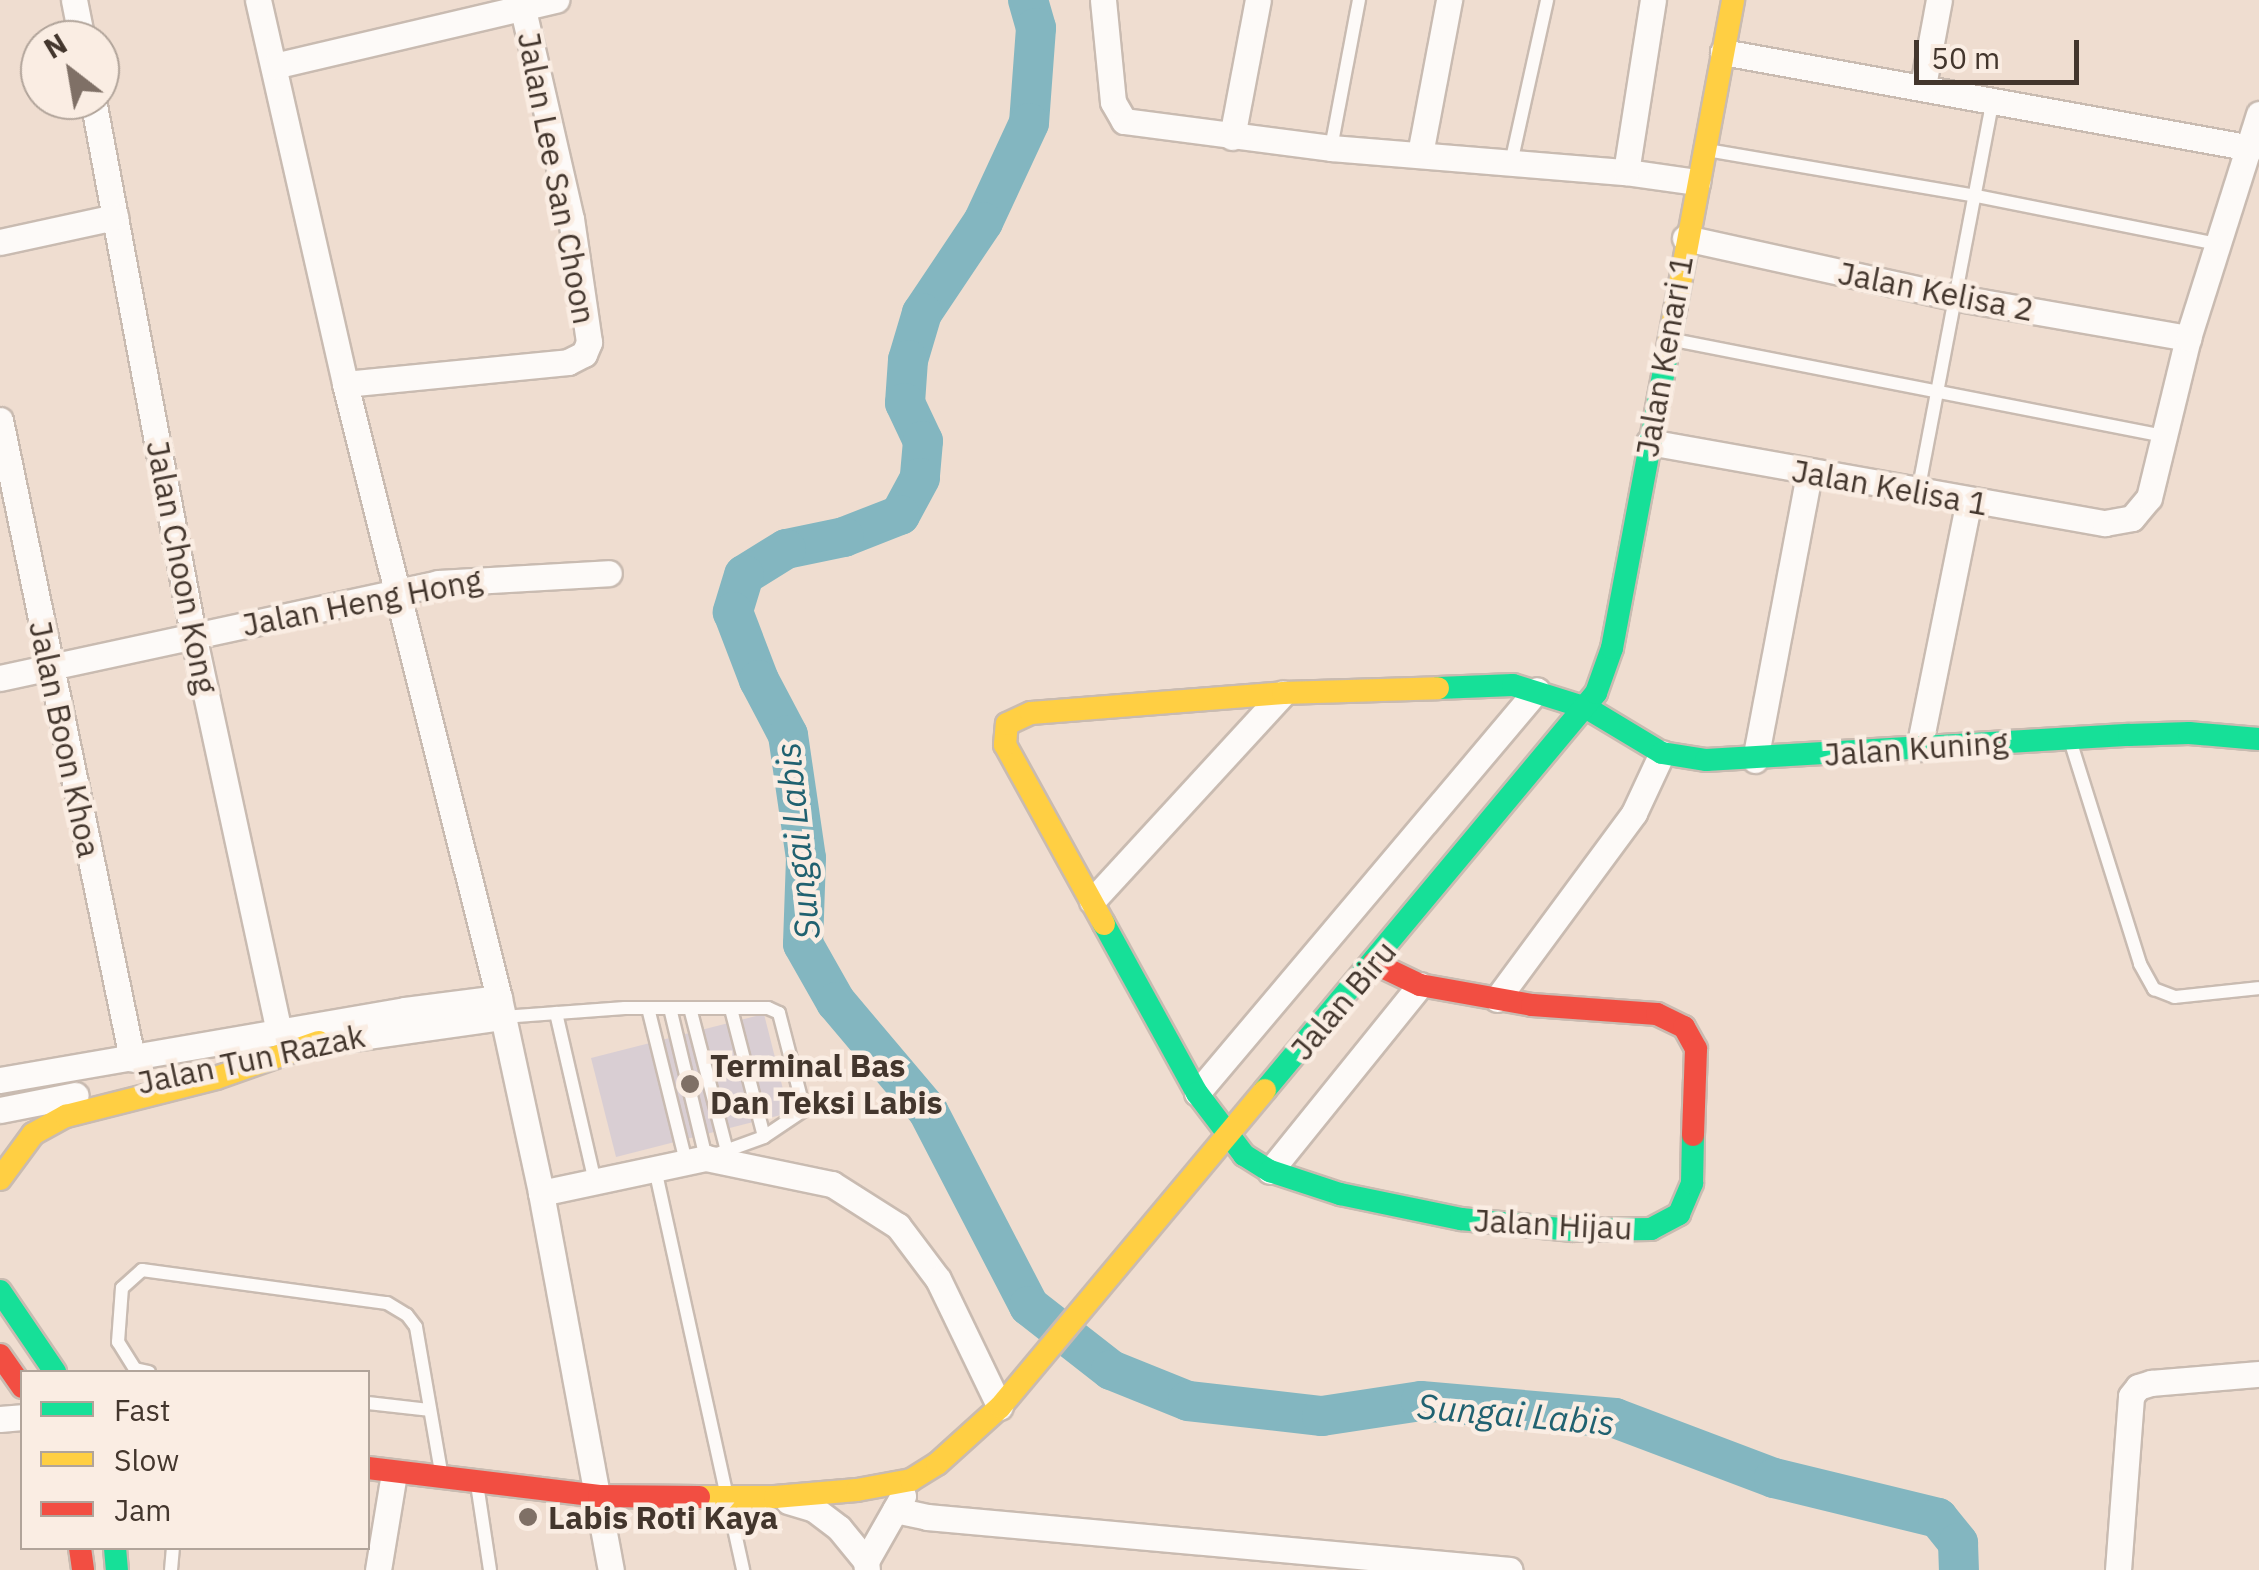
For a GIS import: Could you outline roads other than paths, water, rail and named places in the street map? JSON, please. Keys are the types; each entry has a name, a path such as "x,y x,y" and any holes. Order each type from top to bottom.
{"main road":[{"name":"Jalan Kenari 1","path":"1586,708 1612,648 1685,238 1733,0"},
{"name":"Jalan Kuning","path":"1283,693 1513,685 1586,708 1622,734 1662,752 1706,760 2188,733 2259,740"},
{"name":"Jalan Hijau","path":"1283,693 1031,712 1007,724 1005,746 1197,1093 1227,1137 1270,1170 1340,1194 1460,1219 1572,1230 1650,1230 1679,1214 1692,1183 1696,1049 1684,1027 1658,1014 1497,1000 1420,985 1374,963"},
{"name":"Jalan Biru","path":"1000,1406 1586,708"},
{"path":"0,1178 32,1134 66,1116 216,1078 319,1042"},
{"path":"0,1259 24,1327"},
{"path":"0,1291 54,1370"},
{"path":"0,1355 20,1384"},
{"path":"380,1473 599,1496 775,1497 911,1480 937,1464 1000,1406"}],"street":[{"path":"258,0 345,384 400,590 501,1008 541,1193 611,1570"},
{"path":"274,66 522,4 556,0"},
{"path":"1103,0 1114,102 1124,120 1330,148 1626,172 1697,182"},
{"path":"1232,137 1258,0"},
{"path":"1420,154 1448,0"},
{"path":"1626,172 1654,0"},
{"path":"1922,86 1939,0"},
{"name":"Jalan Lee San Choon","path":"345,384 568,362 584,354 589,342 572,219 522,4"},
{"path":"1723,52 2252,148"},
{"path":"2164,436 2188,338 2252,148 2259,114"},
{"name":"Jalan Choon Kong","path":"97,120 192,634 278,1032"},
{"path":"0,242 115,217"},
{"name":"Jalan Kelisa 2","path":"1685,238 1953,297 2188,338"},
{"name":"Jalan Boon Khoa","path":"0,420 132,1058"},
{"name":"Jalan Kelisa 1","path":"1649,442 1809,474 2105,522 2132,518 2149,498 2164,436"},
{"path":"1755,760 1809,474"},
{"path":"1919,748 1969,500"},
{"name":"Jalan Heng Hong","path":"0,678 400,590 493,577 609,574"},
{"path":"1197,1093 1537,690"},
{"path":"1092,901 1283,693"},
{"path":"1497,1000 1634,813 1662,752"},
{"path":"1270,1170 1420,985"},
{"name":"Jalan Tun Razak","path":"0,1080 278,1032 501,1008"},
{"name":"Jalan Tun Razak","path":"0,1110 501,1008"},
{"path":"541,1193 706,1157 832,1184 898,1226 938,1279 1000,1406"},
{"path":"2118,1570 2127,1407 2138,1387 2259,1374"},
{"path":"378,1570 380,1473"},
{"path":"775,1497 814,1509 839,1528 866,1566 911,1480"},
{"path":"894,1510 927,1517 1347,1562 1510,1570"}],"lane":[{"path":"1330,148 1359,0"},
{"path":"1511,163 1547,0"},
{"path":"1918,492 1993,98"},
{"path":"1704,150 1977,196 2220,245"},
{"path":"1667,339 2164,436"},
{"path":"2070,738 2140,964 2154,989 2175,998 2259,988"},
{"path":"501,1008 556,1013 768,1008 779,1014 804,1110 764,1136 706,1157"},
{"path":"648,1008 706,1157"},
{"path":"670,1008 706,1157"},
{"path":"690,1008 706,1157"},
{"path":"731,1009 764,1136"},
{"path":"556,1013 595,1182"},
{"path":"655,1169 743,1570"},
{"path":"140,1370 135,1369 118,1342 122,1288 142,1270 387,1303 407,1315 416,1327 443,1480"},
{"path":"370,1404 429,1410"},
{"path":"477,1484 490,1570"}],"waterway":[{"name":"Sungai Labis","path":"1028,0 1036,28 1029,123 983,222 922,313 908,360 905,403 923,441 920,478 900,515 844,537 786,549 744,575 733,612 759,680 788,735 806,858 803,944 836,1002 928,1111 1029,1306 1111,1370 1188,1401 1322,1416 1421,1401 1615,1418 1774,1478 1938,1518 1958,1543 1959,1570"}],"place":[{"name":"Terminal Bas Dan Teksi Labis","path":"690,1084"},
{"name":"Labis Roti Kaya","path":"528,1517"}]}
